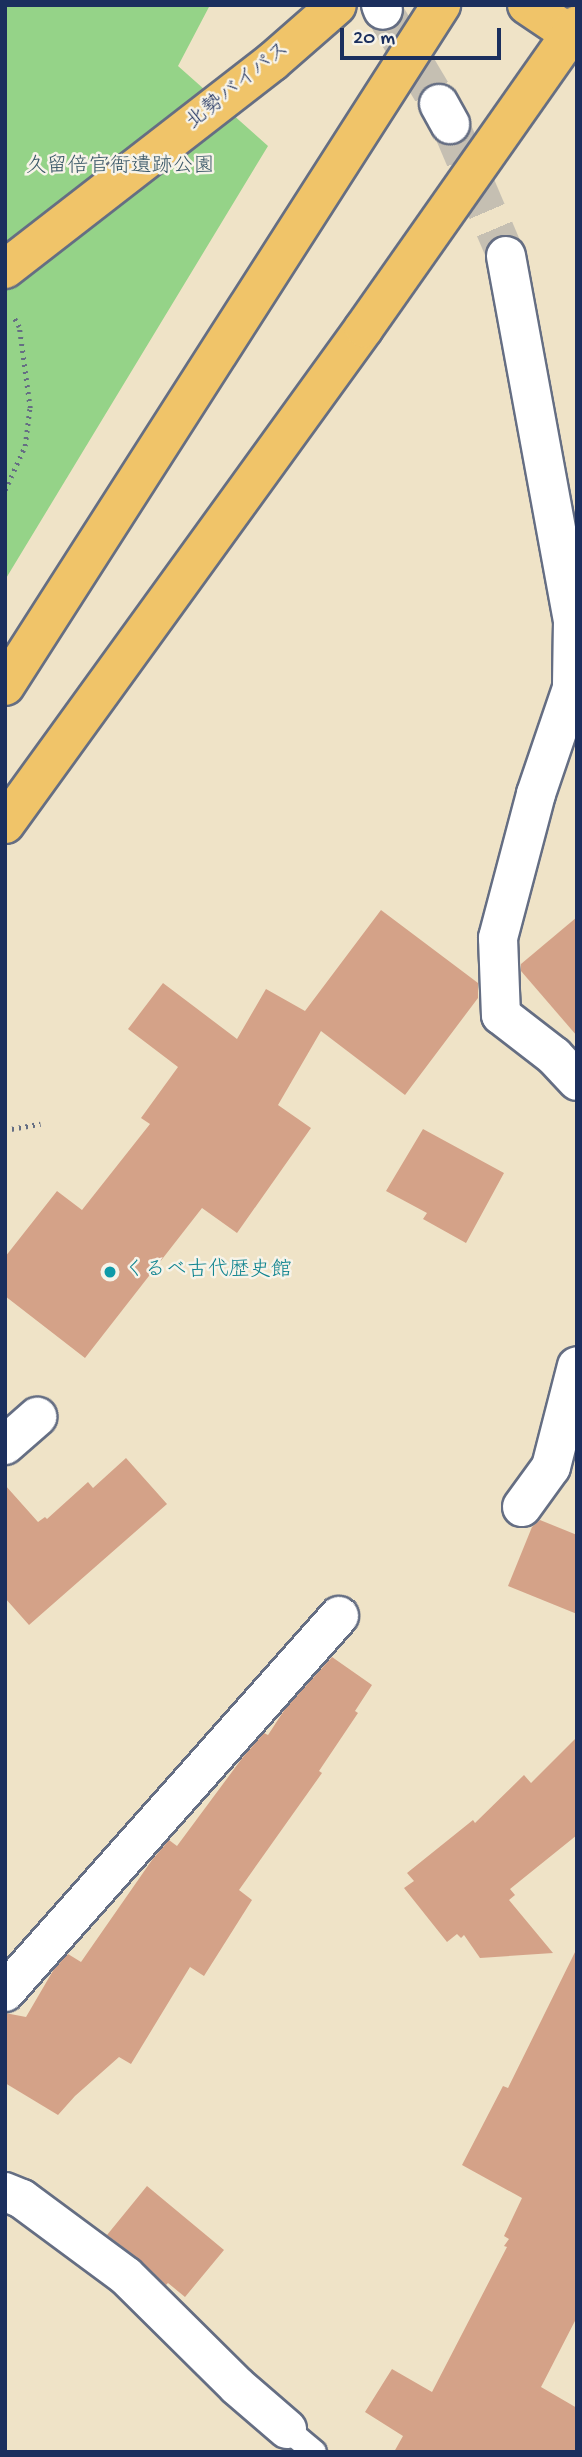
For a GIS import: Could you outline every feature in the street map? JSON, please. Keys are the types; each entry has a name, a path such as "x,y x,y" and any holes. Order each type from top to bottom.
{"highway":[{"name":"北勢バイパス","path":"5,269 272,62 337,5"},
{"path":"5,686 440,5"},
{"path":"5,824 364,328 574,29 527,5"}],"street":[{"path":"506,256 573,621 572,688 536,794 498,938 501,1016 526,1032 574,1072"},
{"path":"522,1507 551,1467 577,1366"},
{"path":"5,1445 37,1417"},
{"path":"5,1992 339,1616"},
{"path":"5,2192 22,2199 126,2276 237,2386 300,2440"}],"path":[{"path":"5,490 25,446 30,408 19,327 10,311"},
{"path":"5,1130 40,1124"}],"green space":[{"name":"久留倍官衙遺跡公園","path":"5,5 210,5 178,66 268,146 5,580"}],"building":[{"path":"381,910 478,983 478,998 405,1095 321,1031 278,1105 311,1128 237,1233 202,1208 85,1358 5,1296 5,1257 57,1191 82,1210 150,1124 141,1118 178,1067 128,1029 163,983 237,1039 266,989 305,1011"},
{"path":"577,917 577,1036 521,971 521,964"},
{"path":"423,1129 504,1173 466,1243 423,1219 427,1213 386,1191"},
{"path":"126,1458 167,1504 29,1625 5,1598 5,1485 38,1522 45,1517 47,1519 88,1482 93,1488"},
{"path":"540,1520 577,1535 577,1614 508,1586 532,1527"},
{"path":"332,1657 372,1685 355,1711 358,1713 319,1771 322,1773 239,1890 252,1900 204,1976 190,1967 131,2064 119,2057 58,2115 5,2083 5,2013 26,2017 54,1969 68,1954 81,1962 152,1860 169,1840 177,1846 243,1757 264,1733 268,1735 285,1709"},
{"path":"577,1737 577,1835 510,1889 515,1895 509,1900 553,1953 480,1958 464,1935 461,1938 457,1934 447,1942 404,1888 414,1881 407,1873 473,1820 475,1823 524,1775 531,1783"},
{"path":"577,1948 577,2317 541,2387 577,2408 577,2452 394,2452 403,2436 365,2412 392,2369 432,2392 507,2247 504,2246 509,2239 504,2236 522,2198 462,2165 503,2086 508,2088"},
{"path":"147,2186 224,2250 185,2297 168,2283 166,2285 139,2259 107,2235"}],"tunnel":[{"path":"383,10 439,104"},
{"path":"450,124 506,256"}],"place":[{"name":"くるべ古代歴史館","path":"110,1272"}]}
